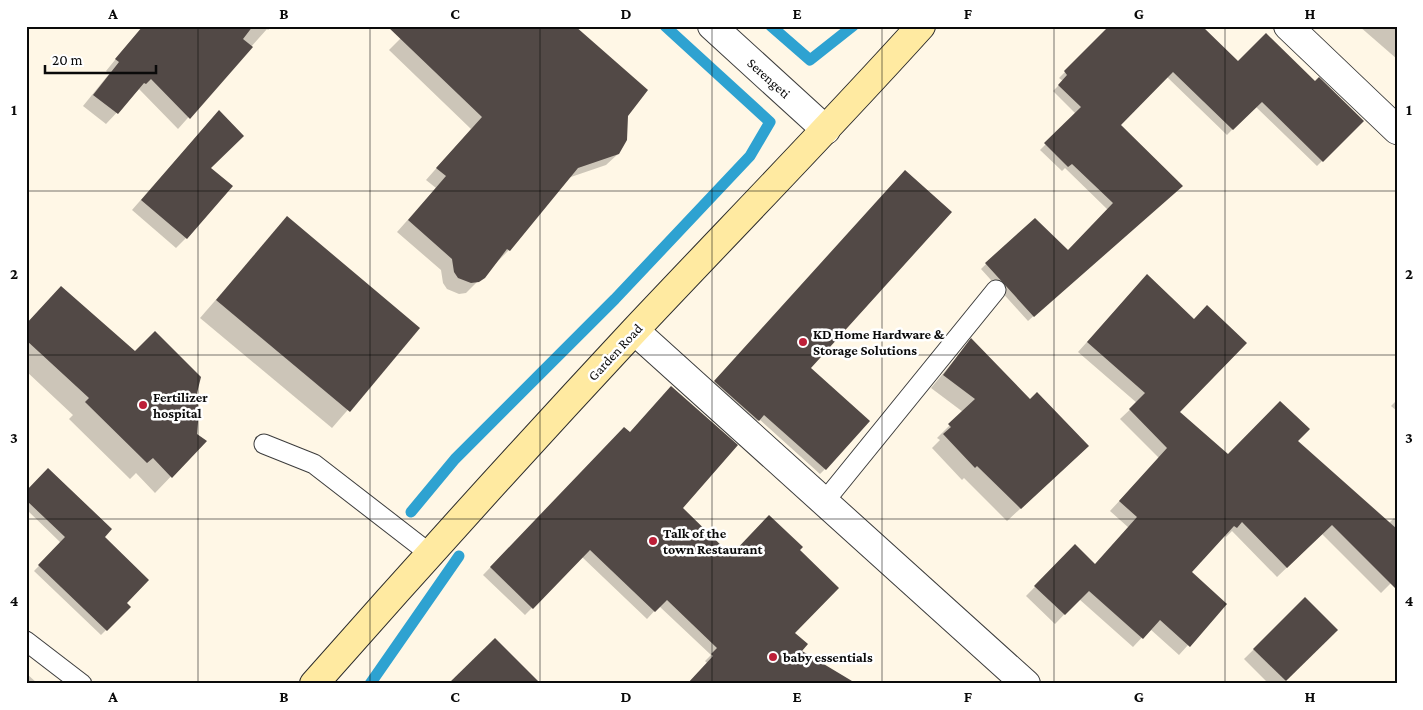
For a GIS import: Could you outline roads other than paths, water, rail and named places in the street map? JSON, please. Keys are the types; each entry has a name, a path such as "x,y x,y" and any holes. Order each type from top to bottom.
{"street":[{"name":"Serengeti","path":"712,26 826,130"},
{"name":"Garden Road","path":"314,684 429,553 635,330 826,130 921,26"},
{"path":"1288,26 1397,130"},
{"path":"635,330 1026,684"}],"lane":[{"path":"824,502 996,290"},
{"path":"264,444 314,464 429,553"},
{"path":"26,641 82,684"}],"waterway":[{"path":"411,512 455,459 615,299 750,156 770,122 665,26"},
{"path":"771,26 810,60 853,26"},
{"path":"370,684 459,556"}],"place":[{"name":"KD Home Hardware & Storage Solutions","path":"803,342"},
{"name":"Fertilizer hospital","path":"143,405"},
{"name":"Talk of the town Restaurant","path":"653,541"},
{"name":"baby essentials","path":"773,657"}]}
